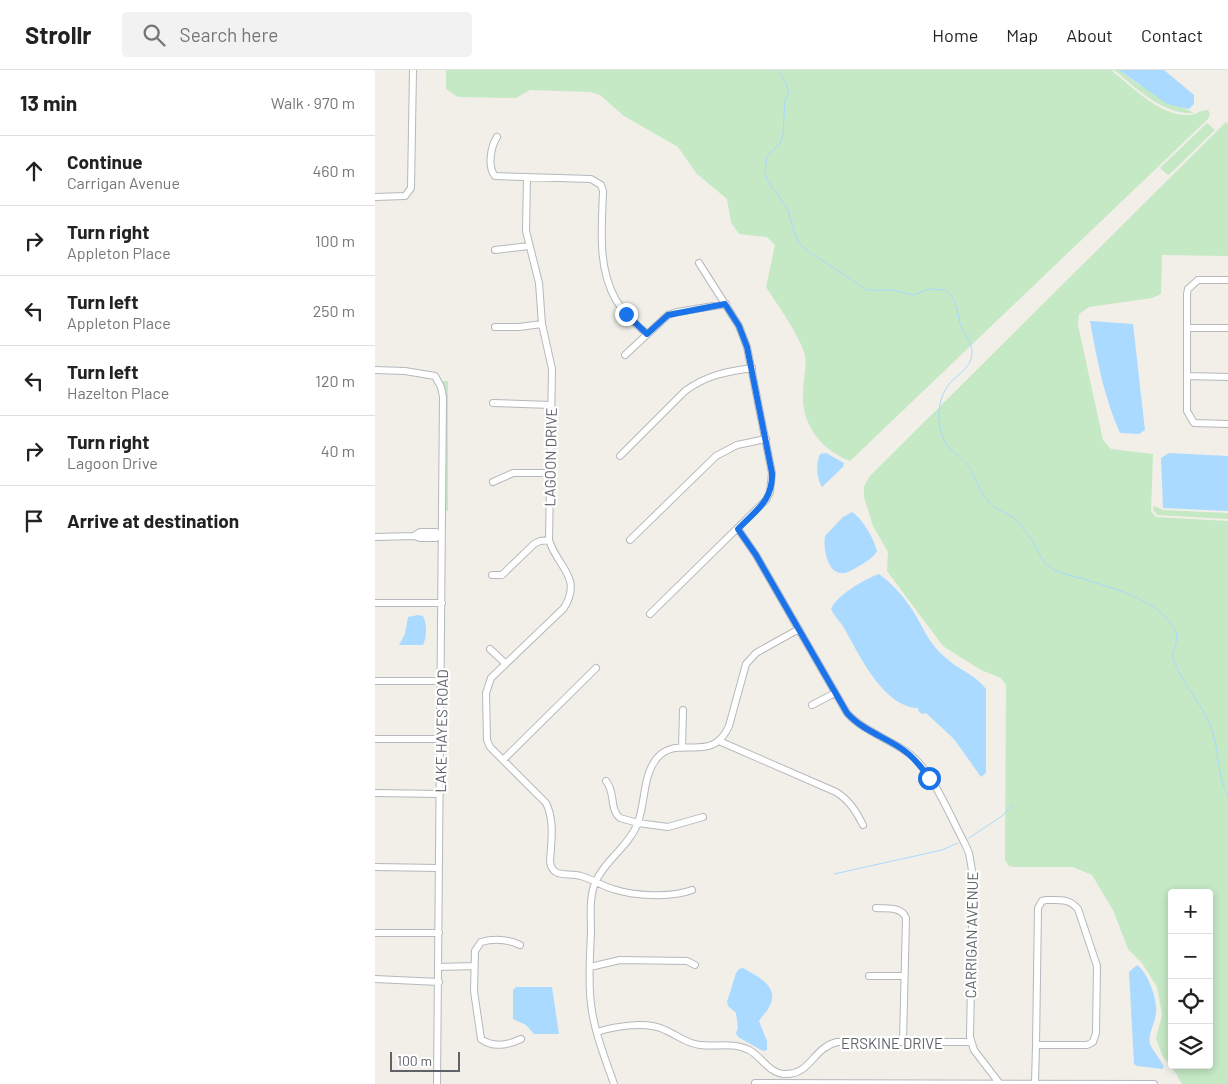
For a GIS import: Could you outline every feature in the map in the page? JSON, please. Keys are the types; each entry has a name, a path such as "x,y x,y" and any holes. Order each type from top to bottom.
{"street":[{"path":"375,197 405,196 411,188 413,70"},
{"path":"497,137 492,147 492,173 500,177 591,179 601,185 603,190 602,253 606,277 617,301 626,314 647,334"},
{"name":"LAGOON DRIVE","path":"527,177 526,221 529,246 539,282 542,324 552,369 549,540 570,578 571,594 564,608 491,678 486,693 487,740 490,747 546,803 549,809 551,818 551,869 555,873 574,874 595,882"},
{"path":"495,250 529,246"},
{"path":"650,614 738,529 770,492 772,473 747,347 739,326 699,263"},
{"path":"1228,280 1198,280 1188,289 1187,294 1187,411 1195,423 1228,424"},
{"path":"625,355 668,315 725,304"},
{"path":"495,327 519,327 542,324"},
{"path":"1188,328 1228,328"},
{"path":"620,456 696,383 721,373 752,368"},
{"name":"LAKE HAYES ROAD","path":"375,370 405,370 435,376 441,387 443,398 440,535 441,739 437,1084"},
{"path":"1188,376 1228,376"},
{"path":"493,404 551,405"},
{"path":"630,540 716,456 737,445 766,439"},
{"path":"493,482 513,473 549,473"},
{"name":"CARRIGAN AVENUE","path":"738,529 756,555 835,693 853,719 899,747 913,757 922,767 969,853 973,876 971,1042"},
{"path":"375,537 414,536 436,538 440,535"},
{"path":"492,575 502,575 534,544 539,541 549,540"},
{"path":"375,603 441,603"},
{"path":"614,1084 597,1032 591,1004 591,908 595,882 633,833 638,823 652,764 656,758 666,750 704,748 719,741 729,726 746,664 755,654 799,629"},
{"path":"490,649 506,664"},
{"path":"503,760 596,668"},
{"path":"375,681 441,682"},
{"path":"811,705 835,693"},
{"path":"682,748 683,710"},
{"path":"375,739 441,739"},
{"path":"719,741 836,792 850,804 863,825"},
{"path":"606,781 611,787 616,815 620,818 668,828 703,817"},
{"path":"375,793 440,794"},
{"path":"375,867 439,868"},
{"path":"595,882 611,889 639,894 681,894 692,890"},
{"path":"1035,1083 1038,908 1042,901 1066,900 1072,902 1078,908 1095,957 1097,966 1096,1033 1093,1042 1087,1045 1036,1044"},
{"path":"876,908 896,909 904,913 906,918 903,1042"},
{"path":"375,933 439,933"},
{"path":"520,945 509,940 490,939 481,942 475,951 474,991 481,1039 487,1043 508,1045 521,1040"},
{"path":"590,966 620,960 687,961 695,965"},
{"path":"439,966 474,966"},
{"path":"869,976 904,976"},
{"path":"375,979 439,982"},
{"name":"ERSKINE DRIVE","path":"597,1032 622,1026 652,1026 664,1029 688,1043 742,1047 754,1054 775,1072 783,1074 799,1071 806,1067 818,1052 831,1044 971,1042"},
{"path":"971,1042 977,1055 1000,1084"},
{"path":"755,1083 1154,1084"}],"green space":[{"path":"446,70 1111,70 1136,91 1166,110 1176,114 1189,115 1208,110 1210,114 1208,119 850,461 822,443 815,435 806,416 803,405 805,355 793,329 766,287 775,245 767,237 739,234 731,222 727,199 697,174 678,147 624,116 600,95 590,92 530,90 516,98 458,97 446,89"},
{"path":"1114,70 1119,70 1138,84 1194,113 1171,110 1161,105 1141,92"},
{"path":"1226,122 1228,124 1228,256 1162,255 1161,294 1152,298 1089,307 1079,314 1078,325 1103,440 1111,449 1153,454 1151,511 1156,517 1228,521 1228,1084 1182,1084 1172,1069 1213,1069 1213,889 1168,889 1168,1063 1162,1055 1156,1038 1162,1015 1157,987 1142,963 1128,949 1113,910 1092,875 1073,867 1009,866 1005,860 1006,685 1001,678 981,670 943,646 887,571 888,552 873,526 864,497 864,486 870,476"},
{"path":"1207,123 1215,130 1174,170 1168,175 1160,168"},
{"path":"440,381 448,381 448,511 445,511"},
{"path":"1154,506 1163,510 1228,513 1228,519 1157,515 1153,510"}],"water":[{"path":"1119,70 1164,70 1194,95 1194,104 1189,109 1167,104"},
{"path":"1090,321 1133,324 1145,430 1139,434 1120,433 1105,392"},
{"path":"826,453 844,463 843,467 822,487 817,470 820,454"},
{"path":"1169,453 1228,456 1228,511 1163,508 1161,458"},
{"path":"852,512 860,519 877,551 871,558 850,571 846,573 836,572 829,564 825,552 825,536 843,517"},
{"path":"879,574 894,586 906,601 931,642 940,653 977,680 986,689 986,773 981,777 954,739 926,713 923,714 919,712 918,708 905,705 894,699 883,689 873,677 844,628 832,612 831,609 834,604 845,593"},
{"path":"423,616 426,626 423,645 399,645 405,634 408,617"},
{"path":"1137,965 1145,974 1154,994 1156,1013 1150,1036 1150,1044 1164,1067 1162,1069 1134,1064 1129,972"},
{"path":"743,968 765,982 772,992 769,1007 759,1021 767,1041 767,1050 763,1051 738,1037 736,1033 738,1028 736,1013 728,1006 727,1002 736,973 739,969"},
{"path":"516,987 552,987 559,1034 534,1034 526,1025 513,1019 513,990"}],"waterway":[{"path":"778,70 789,92 785,100 783,135 780,143 767,157 765,171 767,180 788,210 798,241 806,250 867,290 893,290 914,295 929,289 945,290 949,293 955,305 961,327 971,346 972,354 967,367 950,383 942,397 939,421 946,444 968,466 985,497 991,504 1016,520 1032,540 1048,566 1059,572 1131,595 1165,616 1176,631 1177,636 1173,653 1174,661 1212,730 1222,779 1228,796"},
{"path":"969,838 1002,816 1013,804"},
{"path":"834,874 942,850 958,843"}],"route":[{"path":"626,314 647,334 668,315 725,304 739,326 747,347 772,473 770,492 738,529 756,555 847,713 861,726 913,757 929,778"}]}
